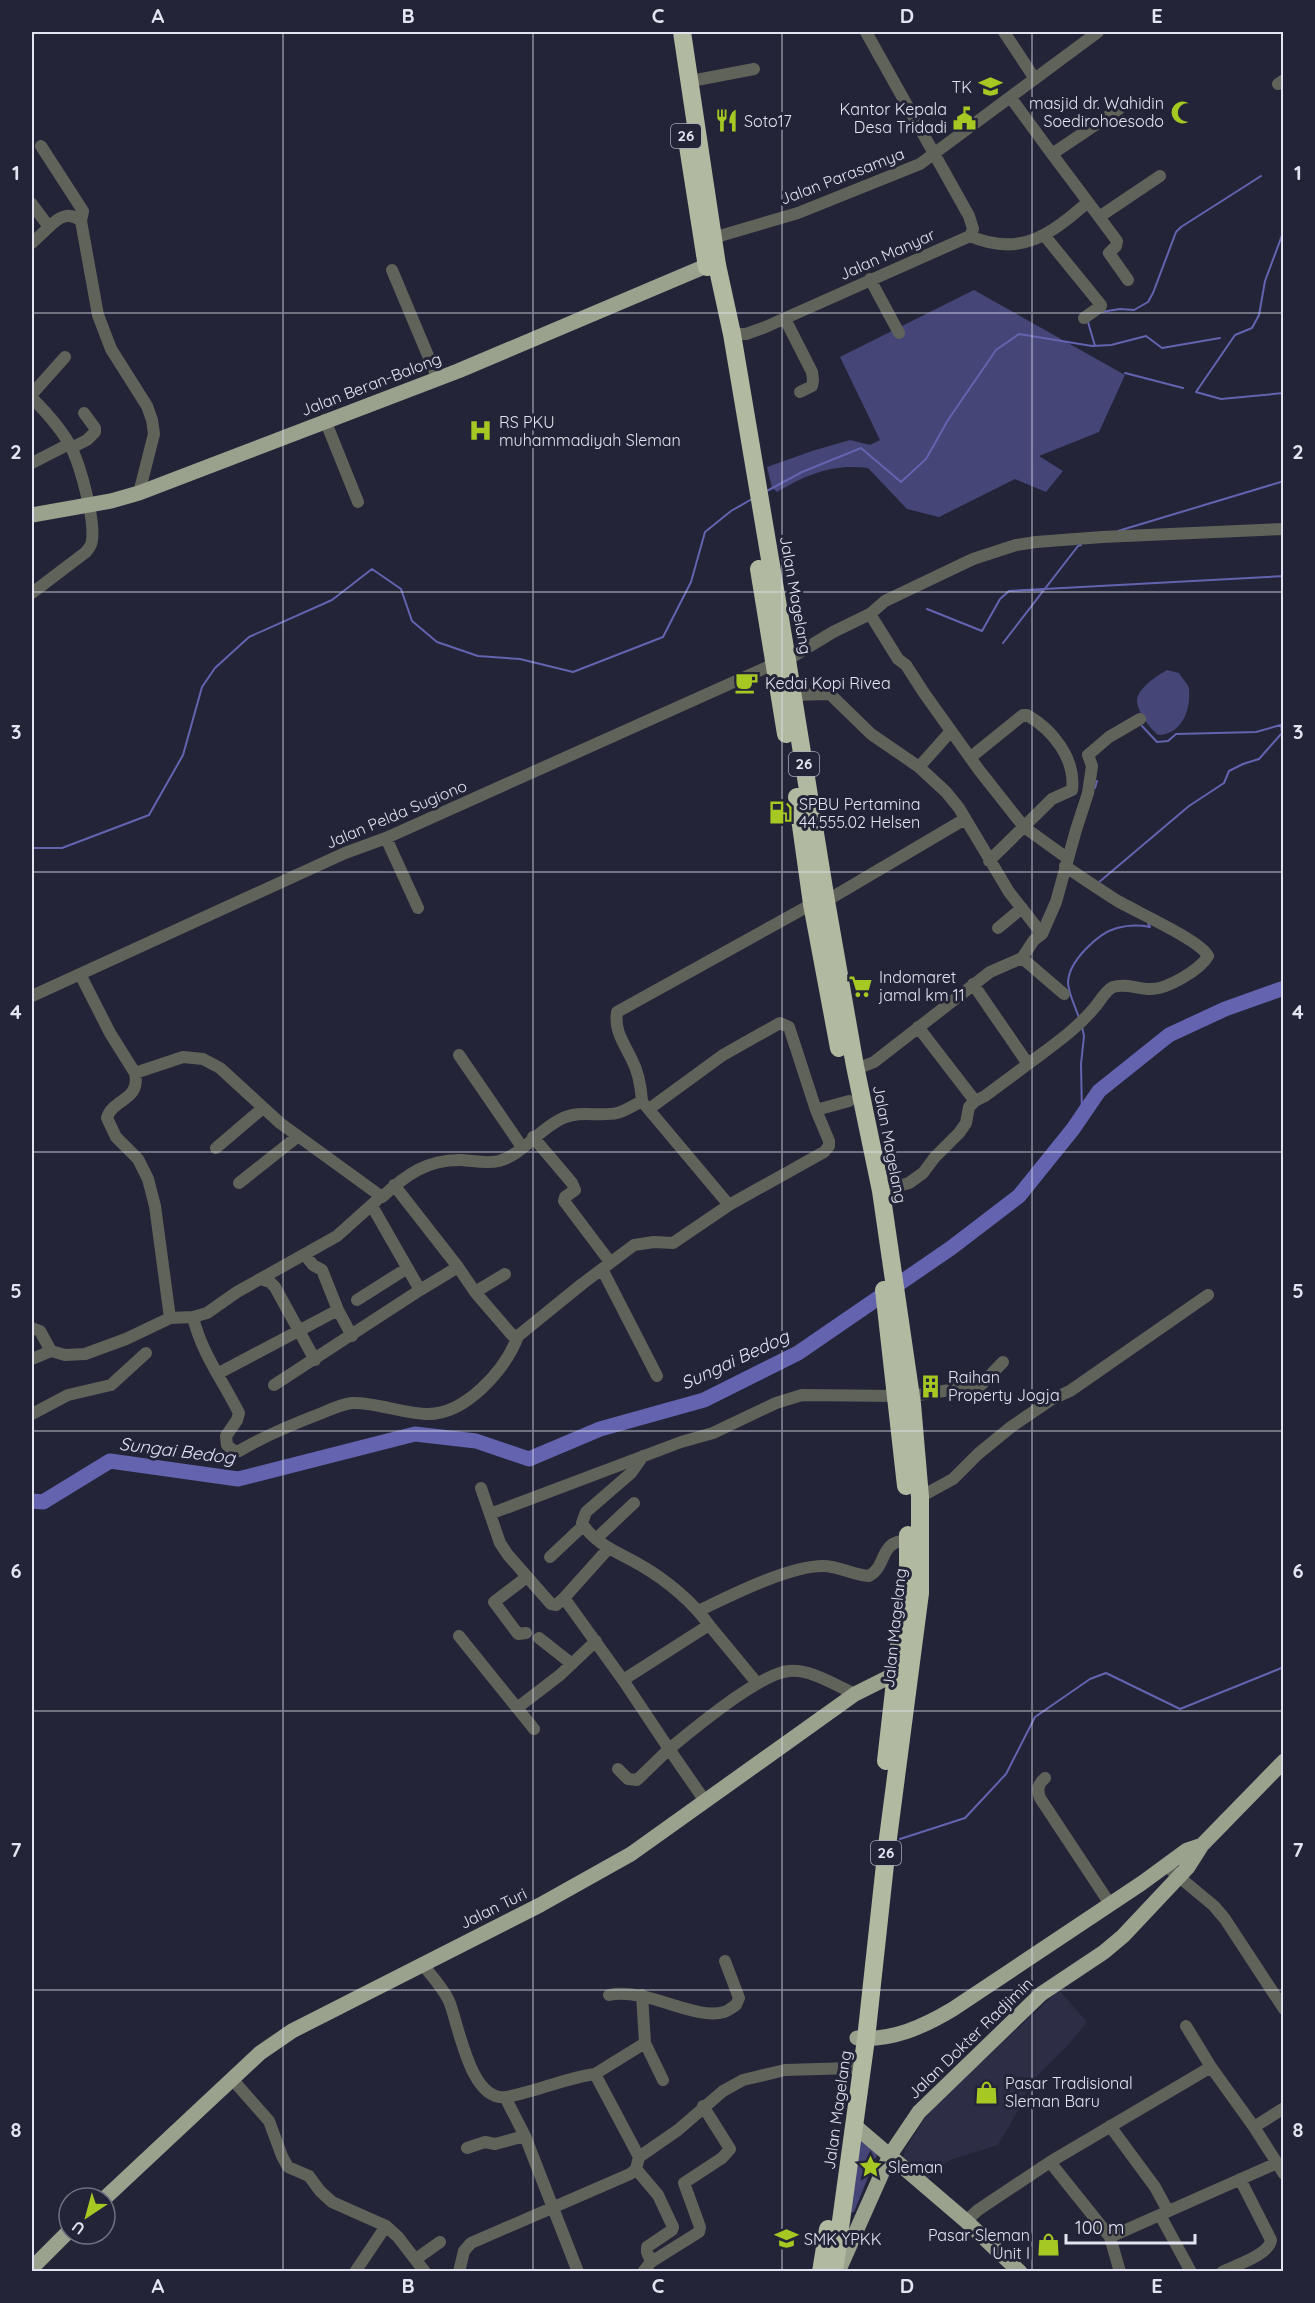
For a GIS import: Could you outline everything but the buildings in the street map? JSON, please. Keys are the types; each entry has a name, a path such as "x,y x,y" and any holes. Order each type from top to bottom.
{"highway":[{"name":"Jalan Magelang","path":"671,32 781,662 792,694 819,903"},
{"name":"Jalan Magelang","path":"682,32 691,81 708,239"},
{"name":"Jalan Magelang","path":"712,265 732,334 781,662 796,796 881,1191 886,1263"},
{"name":"Jalan Magelang","path":"828,947 849,1101 886,1263 920,1497 920,1593 904,1670"},
{"name":"Jalan Magelang","path":"836,2271 849,2226 862,2039 904,1670 908,1567 905,1396"},
{"name":"Jalan Magelang","path":"821,2271 852,2068 862,2039"}],"main road":[{"name":"Jalan Beran-Balong","path":"32,515 140,493 458,370 712,265"},
{"name":"Jalan Turi","path":"117,2187 261,2053 292,2031 540,1905 623,1858 855,1694 904,1670"},
{"name":"Jalan Dokter Radjimin","path":"849,2226 890,2155 920,2112 1034,2001 1114,1943 1179,1877 1195,1858 1202,1845 1284,1761"},
{"name":"Jalan Dokter Radjimin","path":"862,2039 884,2038 905,2033 941,2016 1167,1866 1187,1850 1202,1845"},
{"path":"855,2126 966,2221 1020,2271"},
{"path":"32,2268 57,2243"}],"street":[{"path":"866,32 969,216 973,229 970,236 1011,246 1044,235 1088,202"},
{"path":"1004,32 1035,79"},
{"path":"1075,32 1083,43"},
{"name":"Jalan Parasamya","path":"708,239 798,213 920,164 1098,32"},
{"path":"691,81 754,69"},
{"path":"1011,98 1117,241 1116,246 1109,253 1128,280"},
{"path":"1052,154 1119,109"},
{"path":"41,146 83,211 81,221 98,315 111,349 147,406 152,420 154,434 140,493"},
{"path":"1099,217 1160,176"},
{"path":"32,204 49,227"},
{"path":"32,243 64,216 73,215 81,221"},
{"path":"1044,235 1101,305 1083,318"},
{"name":"Jalan Manyar","path":"732,334 746,334 785,318 970,236"},
{"path":"392,270 437,377"},
{"path":"870,279 899,333"},
{"path":"785,318 812,372 812,386 800,393"},
{"path":"32,593 86,552 92,543 93,532 89,505 70,446 32,396 65,357"},
{"path":"32,463 87,440 95,432 95,428 84,413"},
{"path":"325,420 358,502"},
{"name":"Jalan Pelda Sugiono","path":"32,996 345,853 386,838 781,662 870,614 885,601 973,559 1016,545 1036,542 1284,529"},
{"path":"870,614 898,659 906,665 951,731 1024,827 1116,900 1170,928 1201,948 1208,956 1201,965 1162,987 1152,990 1127,986 1110,989 1068,1034 975,1101 969,1107 966,1123 959,1133 923,1173 909,1184 881,1191"},
{"path":"792,694 832,696 871,734 919,767 946,792 965,819 989,861 1042,934"},
{"path":"971,757 1025,714 1054,736 1069,763 1073,788 1052,799 989,861"},
{"path":"855,1066 864,1066 874,1062 990,972 1022,958 1034,940 1042,934 1056,902 1092,778 1092,766 1088,755 1109,737 1140,719"},
{"path":"919,767 951,731"},
{"path":"729,1205 645,1105 633,1062 619,1037 615,1023 617,1012 819,903 965,819"},
{"path":"386,838 418,908"},
{"path":"998,928 1022,908"},
{"path":"1022,958 1064,994"},
{"path":"80,974 110,1033 135,1073 135,1088 131,1095 109,1112 107,1118 116,1137 138,1159 148,1179 155,1206 170,1318"},
{"path":"973,984 1028,1064"},
{"path":"32,1359 51,1351 65,1355 85,1354 126,1339 170,1318 193,1317 207,1313 261,1279 338,1236 408,1174 429,1165 460,1160 484,1163 500,1161 565,1117 589,1113 617,1113 645,1105 723,1055 780,1023 785,1024 791,1032 816,1110 829,1141 829,1146 824,1152 729,1205 673,1243 654,1242 634,1245 518,1336 511,1354 484,1386 462,1404 446,1411 427,1414 352,1403 272,1432 238,1451 230,1449 226,1442 230,1428 237,1420 239,1413 196,1331 193,1317"},
{"path":"918,1027 975,1101"},
{"path":"459,1055 522,1147"},
{"path":"135,1073 183,1057 203,1059 220,1068 297,1137 325,1154 381,1197"},
{"path":"816,1110 849,1101"},
{"path":"216,1148 263,1108"},
{"path":"239,1183 297,1137"},
{"path":"533,1137 572,1183 575,1190 565,1197 564,1201 606,1266 657,1376"},
{"path":"394,1185 475,1292 512,1335 518,1336"},
{"path":"372,1206 420,1290"},
{"path":"305,1255 313,1265 322,1270 338,1310 352,1336"},
{"path":"274,1385 458,1267"},
{"path":"357,1300 406,1269"},
{"path":"475,1292 505,1274"},
{"path":"261,1279 276,1287 315,1360"},
{"path":"920,1497 953,1479 978,1454 1011,1427 1052,1399 1070,1391 1208,1295"},
{"path":"219,1373 338,1310"},
{"path":"32,1328 40,1330 51,1351"},
{"path":"32,1414 68,1395 111,1385 146,1353"},
{"path":"490,1514 713,1432 776,1403 802,1395 905,1396 981,1385 1003,1362"},
{"path":"643,1456 631,1473 586,1512 582,1520 583,1526 608,1549 643,1566 698,1611 756,1683"},
{"path":"481,1488 500,1543 551,1604 556,1605 564,1598 608,1549"},
{"path":"597,1538 634,1503"},
{"path":"550,1557 583,1526"},
{"path":"698,1611 758,1584 807,1569 822,1566 868,1576 874,1572 891,1544 908,1540"},
{"path":"526,1633 518,1634 494,1602 527,1577"},
{"path":"564,1598 705,1801"},
{"path":"623,1680 709,1624"},
{"path":"459,1636 534,1729"},
{"path":"539,1638 572,1664"},
{"path":"517,1708 560,1675 596,1641"},
{"path":"618,1769 628,1779 637,1780 669,1749 756,1683 788,1671 812,1675 855,1694"},
{"path":"1045,1778 1039,1784 1037,1791 1040,1798 1110,1904"},
{"path":"1167,1866 1214,1906 1225,1919 1284,2009"},
{"path":"609,1995 642,1995 709,2013 724,2012 736,2005 739,1998 725,1961"},
{"path":"422,1964 447,1998 456,2019 472,2073 489,2093 505,2097 578,2076 596,2074 645,2043"},
{"path":"642,1995 645,2043 663,2080"},
{"path":"1110,2237 1240,2179 1280,2169 1186,2026"},
{"path":"966,2221 978,2210 1050,2162 1211,2067"},
{"path":"459,2271 464,2251 471,2243 623,2178 703,2106 743,2080 785,2070 852,2068"},
{"path":"596,2074 637,2163 658,2195 673,2226 672,2230 647,2247 647,2267"},
{"path":"232,2079 269,2121 283,2160 290,2169 298,2170 309,2176 332,2202 386,2226 424,2271"},
{"path":"505,2097 525,2136 578,2271"},
{"path":"647,2267 699,2232 700,2227 684,2183 722,2158 730,2150 703,2106"},
{"path":"1254,2127 1284,2108"},
{"path":"1110,2126 1155,2187 1164,2213 1191,2271"},
{"path":"467,2148 484,2142 495,2144 525,2136"},
{"path":"1050,2162 1110,2237 1120,2271"},
{"path":"1222,2271 1265,2252 1271,2240 1240,2179"},
{"path":"355,2271 386,2226"},
{"path":"416,2259 440,2242"}],"shaded area":[{"path":"974,290 1125,375 1099,432 1039,456 1063,471 1046,492 1015,479 939,517 907,509 868,468 832,469 810,475 777,492 772,488 767,467 850,440 870,445 880,440 840,357"},
{"path":"1167,670 1179,673 1187,685 1188,705 1183,720 1173,731 1158,735 1142,715 1137,702 1140,692 1148,683"},
{"name":"Pasar Tradisional Sleman Baru","path":"1059,1990 1087,2022 1068,2045 1028,2085 1024,2100 998,2145 950,2160 926,2182 903,2160 905,2149 931,2109"},
{"path":"862,2140 877,2155 854,2212 850,2213 858,2143"}],"waterway":[{"path":"1101,312 1120,309 1134,310 1148,302 1176,232 1261,176"},
{"path":"1284,230 1265,281 1259,315 1252,328 1235,335 1196,392 1221,399 1284,393"},
{"path":"1089,320 1095,346"},
{"path":"765,492 802,472 861,448 901,482 926,459 948,420 996,350 1019,334 1092,346 1111,345 1146,336 1162,348 1220,338"},
{"path":"1125,373 1183,388"},
{"path":"1118,531 1284,481"},
{"path":"32,848 62,848 149,815 183,755 202,687 215,668 249,637 332,600 372,569 401,589 412,621 437,642 478,656 520,659 573,672 663,637 691,582 705,532 731,511 752,499"},
{"path":"1003,643 1081,545"},
{"path":"927,609 982,631 1000,599 1009,591 1284,576"},
{"path":"1142,726 1157,742 1168,741 1176,734 1256,732 1284,724"},
{"path":"1098,883 1189,806 1224,783 1229,771 1259,759 1282,733 1281,725"},
{"path":"1095,788 1097,781"},
{"path":"1079,1018 1068,986 1073,965 1093,942 1109,931 1130,926 1150,927 1148,923"},
{"name":"Sungai Bedog","path":"32,1501 43,1502 110,1461 238,1479 415,1434 476,1441 529,1459 600,1429 704,1400 798,1353 951,1248 1019,1196 1073,1129 1099,1091 1169,1035 1225,1009 1284,988"},
{"path":"1082,1027 1084,1036 1081,1064 1082,1116"},
{"path":"900,1839 965,1818 1006,1774 1035,1717 1090,1679 1106,1673 1180,1709 1284,1667"}],"place":[{"name":"TK","path":"990,87"},
{"name":"masjid dr. Wahidin Soedirohoesodo","path":"1182,112"},
{"name":"Kantor Kepala Desa Tridadi","path":"965,118"},
{"name":"Soto17","path":"726,121"},
{"name":"RS PKU muhammadiyah Sleman","path":"481,431"},
{"name":"Kedai Kopi Rivea","path":"747,683"},
{"name":"SPBU Pertamina 44.555.02 Helsen","path":"781,813"},
{"name":"Indomaret jamal km 11","path":"861,986"},
{"name":"Raihan Property Jogja","path":"930,1386"},
{"name":"Pasar Tradisional Sleman Baru","path":"987,2092"},
{"name":"Sleman","path":"870,2167"},
{"name":"SMK YPKK","path":"786,2239"},
{"name":"Pasar Sleman Unit I","path":"1048,2244"}]}
